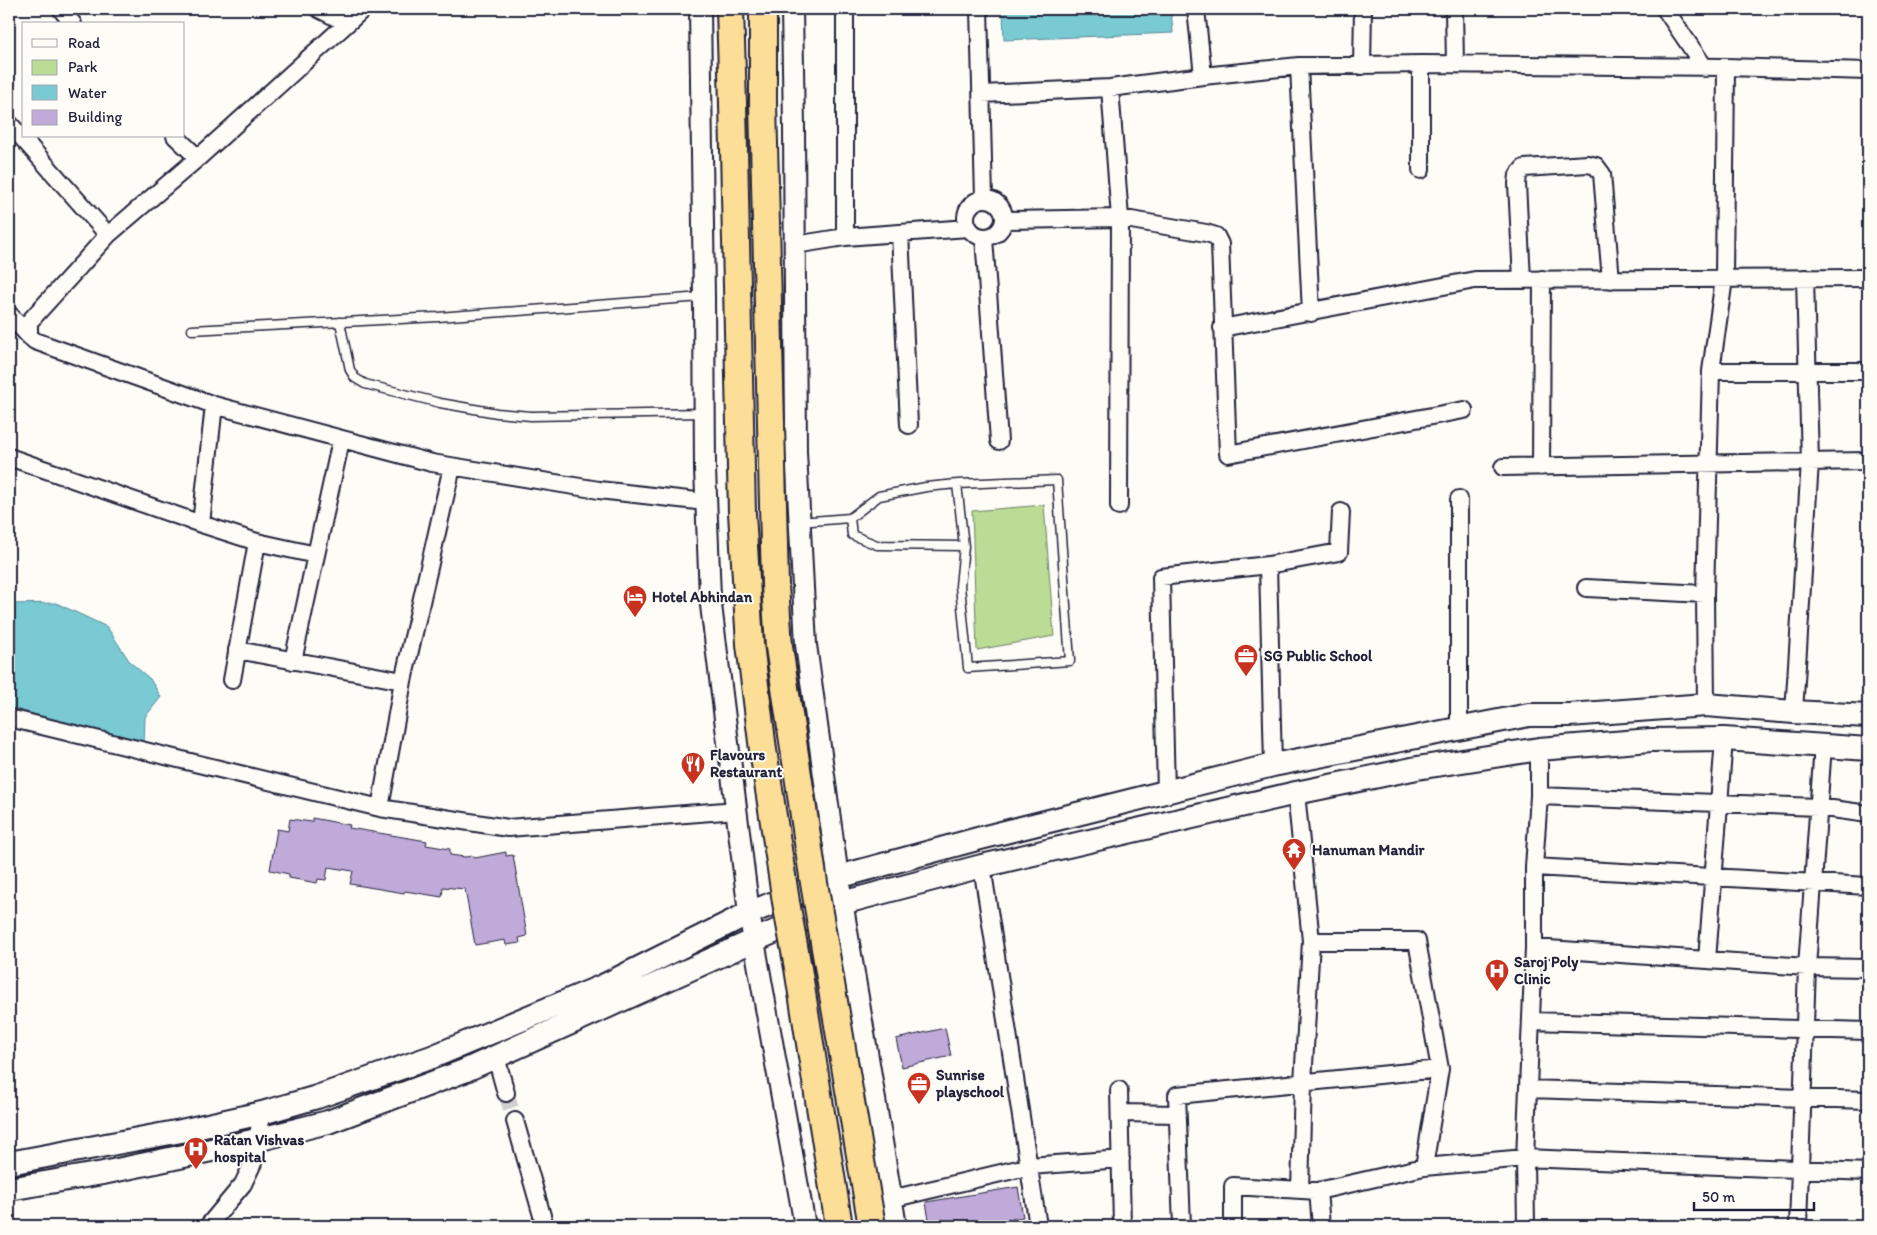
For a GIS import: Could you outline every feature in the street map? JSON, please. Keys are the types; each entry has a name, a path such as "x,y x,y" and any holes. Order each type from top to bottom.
{"highway":[{"path":"730,9 742,513 750,644 763,750 786,902 840,1226"},
{"path":"763,9 765,228 775,585 779,647 814,883 872,1226"}],"main road":[{"path":"9,1163 182,1131 262,1113 317,1097 432,1057 603,986 749,913 838,877 981,838 1273,765 1529,715 1569,715 1706,705 1868,716"},
{"path":"9,1189 103,1173 257,1140 328,1122 464,1071 755,940 842,903 982,866 1296,793 1417,768 1539,749 1651,740 1724,739 1868,749"}],"street":[{"path":"61,9 71,22"},
{"path":"319,9 347,23"},
{"path":"28,336 29,322 108,235 198,158 363,9"},
{"path":"700,9 706,502 710,597 749,913 806,1226"},
{"path":"792,9 796,452 806,645 842,903 896,1226"},
{"path":"844,9 846,237"},
{"path":"979,9 984,198"},
{"path":"1196,9 1203,76"},
{"path":"1362,66 1363,9"},
{"path":"1454,9 1455,64"},
{"path":"1665,9 1705,68"},
{"path":"1421,64 1421,170"},
{"path":"982,94 1110,88 1299,66 1455,64 1726,67 1868,71"},
{"path":"1299,66 1311,313"},
{"path":"1706,705 1705,594 1710,464 1711,371 1724,279 1726,67"},
{"path":"1110,88 1120,218 1118,506"},
{"path":"9,123 22,138"},
{"path":"22,138 108,235"},
{"path":"176,138 198,158"},
{"path":"1522,279 1518,176 1524,168 1588,164 1596,166 1602,174 1611,280"},
{"path":"984,198 999,204 1003,211 1004,220 1003,227 998,232 984,238 968,228 965,220 970,206 976,200 984,198"},
{"path":"1004,220 1120,218 1216,236 1220,244 1228,454 1464,410"},
{"path":"794,245 846,237 968,228"},
{"path":"900,233 909,424"},
{"path":"984,238 999,442"},
{"path":"1794,712 1810,462 1805,278"},
{"path":"1222,328 1311,313 1475,280 1868,278"},
{"path":"1541,467 1542,279"},
{"path":"9,314 28,336 35,341 214,405 342,440 452,468 598,490 706,502"},
{"path":"1711,371 1868,371"},
{"path":"201,524 214,405"},
{"path":"293,661 342,440"},
{"path":"9,457 257,542 316,555"},
{"path":"1503,467 1868,461"},
{"path":"380,808 402,681 452,468"},
{"path":"1459,728 1460,499"},
{"path":"1166,793 1161,577 1268,565 1339,552 1341,512"},
{"path":"232,680 257,542"},
{"path":"1268,565 1273,765"},
{"path":"1586,588 1705,594"},
{"path":"237,650 402,681"},
{"path":"9,718 380,808 508,828 736,810"},
{"path":"1707,960 1724,739"},
{"path":"1798,1226 1807,967 1823,745"},
{"path":"1526,1226 1525,1158 1534,948 1534,867 1539,796 1539,749"},
{"path":"1296,793 1311,942 1303,1083 1300,1190"},
{"path":"1539,796 1818,807 1868,814"},
{"path":"982,866 1038,1226"},
{"path":"1534,867 1868,886"},
{"path":"1311,942 1417,941 1440,1069 1424,1167"},
{"path":"1534,948 1807,967 1868,968"},
{"path":"1531,1021 1868,1031"},
{"path":"496,1057 506,1093"},
{"path":"1182,1226 1177,1095 1440,1069"},
{"path":"1528,1089 1868,1100"},
{"path":"1119,1090 1122,1226"},
{"path":"208,1226 243,1184 253,1163 262,1113"},
{"path":"1120,1114 1177,1114"},
{"path":"515,1121 545,1226"},
{"path":"1233,1226 1233,1186 1318,1191 1424,1167 1525,1158 1868,1172"},
{"path":"891,1199 1030,1166 1120,1160"},
{"path":"1318,1191 1321,1226"}],"lane":[{"path":"192,330 438,317 704,297"},
{"path":"340,322 350,370 355,378 364,384 440,403 497,413 531,416 705,413"},
{"path":"799,522 850,518 879,496 926,487 958,484 1057,480 1070,661 968,668 960,586 964,546 958,484"},
{"path":"850,518 852,535 877,545 964,546"}],"green space":[{"path":"1044,505 1054,636 977,650 972,511"}],"water":[{"path":"1003,9 1171,9 1173,33 1004,40"},
{"path":"56,603 107,627 130,662 150,679 161,697 145,717 144,746 9,707 9,604"}],"building":[{"path":"312,818 350,825 349,828 427,841 426,845 450,849 450,855 474,856 475,858 506,852 506,856 513,855 527,936 519,938 520,943 506,945 505,940 475,945 465,889 443,887 442,897 350,884 353,871 328,867 326,880 318,879 317,883 289,878 289,874 270,870 277,829 288,831 290,819 312,822"},
{"path":"945,1028 951,1056 902,1067 896,1039"},
{"path":"1018,1187 1023,1217 965,1226 930,1226 926,1202"}],"tunnel":[{"path":"506,1093 515,1121"}],"place":[{"name":"Hotel Abhindan","path":"635,618"},
{"name":"SG Public School","path":"1246,677"},
{"name":"Flavours Restaurant","path":"693,785"},
{"name":"Hanuman Mandir","path":"1294,871"},
{"name":"Saroj Poly Clinic","path":"1497,992"},
{"name":"Sunrise playschool","path":"919,1105"},
{"name":"Ratan Vishvas hospital","path":"196,1170"}]}
